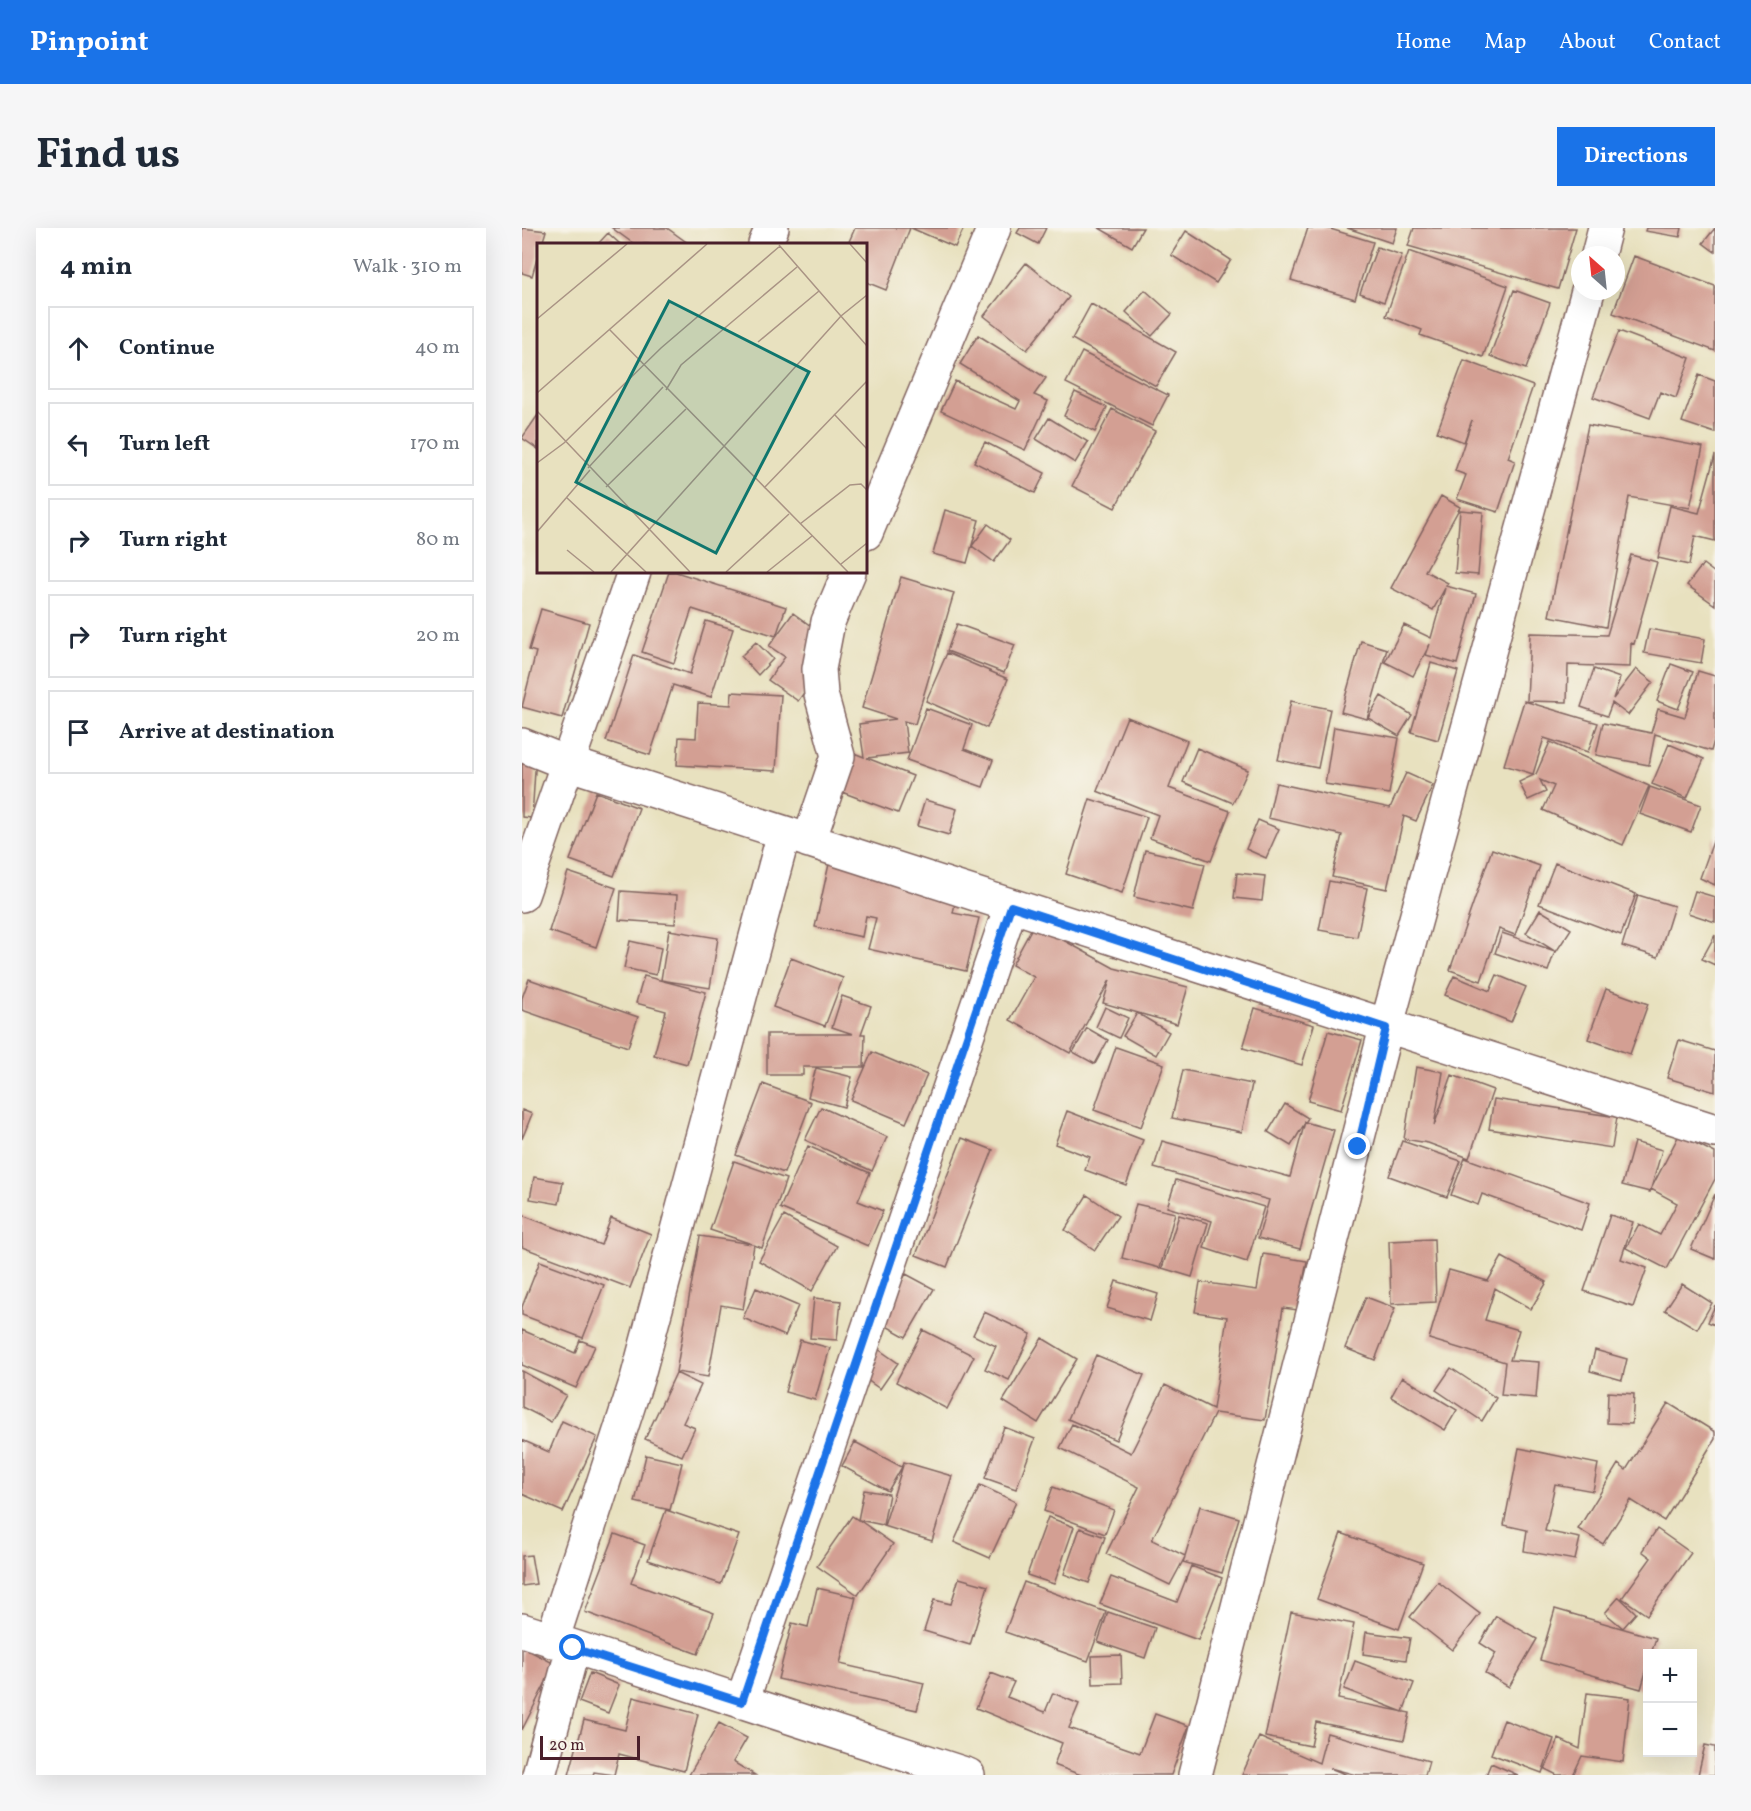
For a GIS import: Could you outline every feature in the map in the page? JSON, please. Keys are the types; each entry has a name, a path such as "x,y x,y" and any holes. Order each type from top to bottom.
{"street":[{"path":"765,243 772,228"},
{"path":"867,531 994,228"},
{"path":"1600,246 1605,228"},
{"path":"1194,1775 1386,1028 1586,300"},
{"path":"522,895 634,573"},
{"path":"539,1775 549,1640 637,1379 797,837 838,756 821,694 819,669 828,622 849,573"},
{"path":"522,745 567,763 1386,1028 1715,1131"},
{"path":"742,1702 1011,906"},
{"path":"549,1640 968,1775"}],"building":[{"path":"522,228 546,231 542,243 537,243 537,258 532,276 522,273"},
{"path":"612,228 667,228 688,243 633,243"},
{"path":"855,228 910,228 886,290 867,282 867,243 848,243"},
{"path":"911,228 964,228 955,247"},
{"path":"1020,228 1046,228 1038,244 1017,233"},
{"path":"1099,228 1143,228 1132,247"},
{"path":"1308,228 1327,228 1373,242 1355,299 1291,280"},
{"path":"1347,228 1397,228 1392,243"},
{"path":"1414,228 1576,228 1558,289 1408,246"},
{"path":"1646,228 1682,228 1680,237 1645,231"},
{"path":"1715,228 1715,252 1703,243"},
{"path":"1186,231 1231,260 1216,283 1171,255"},
{"path":"608,233 619,243 599,243"},
{"path":"1377,247 1402,255 1384,302 1360,293"},
{"path":"1409,251 1508,286 1483,357 1420,335 1422,330 1386,316"},
{"path":"1634,256 1715,286 1715,351 1613,313 1618,300 1625,300 1625,280"},
{"path":"1026,263 1069,297 1027,350 984,316"},
{"path":"1145,290 1172,314 1152,336 1126,312"},
{"path":"1514,290 1550,303 1526,369 1490,356"},
{"path":"1091,304 1176,352 1156,386 1072,339"},
{"path":"1619,331 1690,358 1676,398 1660,392 1650,418 1593,397"},
{"path":"978,335 1046,378 1034,395 1048,401 1025,450 941,411 955,381 1016,409 1020,401 960,364"},
{"path":"1082,352 1168,395 1152,426 1066,383"},
{"path":"1464,360 1533,386 1508,458 1515,461 1498,512 1457,499 1466,475 1455,471 1472,420 1464,442 1437,432"},
{"path":"1699,375 1715,381 1715,433 1682,422"},
{"path":"1075,392 1107,407 1095,432 1064,416"},
{"path":"1112,409 1155,431 1115,508 1072,486"},
{"path":"537,416 537,448 522,438"},
{"path":"1049,418 1088,442 1075,463 1036,439"},
{"path":"1588,425 1703,447 1690,508 1629,497 1606,627 1549,616"},
{"path":"985,442 1045,473 1035,493 974,462"},
{"path":"1715,455 1715,541 1695,536 1689,565 1658,558 1670,506 1699,513"},
{"path":"1441,496 1460,507 1425,571 1448,583 1446,586 1476,594 1457,664 1426,655 1430,644 1413,676 1385,662 1404,625 1431,638 1445,588 1433,610 1391,588"},
{"path":"945,510 979,520 967,563 933,554"},
{"path":"1460,510 1483,512 1478,575 1455,573"},
{"path":"988,524 1010,540 994,562 972,546"},
{"path":"1631,555 1657,562 1634,644 1631,643 1630,667 1568,665 1567,702 1527,701 1530,633 1607,635"},
{"path":"1703,564 1715,573 1715,605 1687,585"},
{"path":"669,573 679,573 786,607 776,636 692,609 674,663 642,652"},
{"path":"901,577 954,593 915,724 904,721 908,753 867,758 913,776 898,813 839,791 854,753 864,757 859,724 896,719 862,708"},
{"path":"541,609 589,623 562,718 522,707 536,652 529,650"},
{"path":"793,613 819,632 805,652 824,665 798,701 768,680 785,657 769,646"},
{"path":"706,621 733,629 711,697 673,685 650,755 606,741 634,655 690,674"},
{"path":"957,624 1015,645 1004,673 947,651"},
{"path":"1649,629 1705,639 1701,663 1644,653"},
{"path":"1361,641 1387,649 1367,719 1341,712"},
{"path":"756,642 773,659 758,675 741,656"},
{"path":"947,653 1008,679 987,728 926,701"},
{"path":"1431,663 1458,671 1438,740 1411,732"},
{"path":"1671,664 1693,672 1678,709 1657,701"},
{"path":"1594,669 1620,678 1613,699 1636,669 1653,682 1628,715 1612,703 1607,716 1581,707"},
{"path":"1698,671 1715,676 1715,737 1711,751 1655,734 1649,765 1596,755 1603,723 1651,733 1658,709 1685,717"},
{"path":"732,692 781,695 776,771 677,765 679,737 696,738 698,703 731,705"},
{"path":"1381,696 1412,715 1399,736 1368,718"},
{"path":"1291,701 1330,709 1318,768 1278,760"},
{"path":"1524,701 1598,723 1588,752 1544,738 1533,774 1504,765"},
{"path":"926,708 972,725 964,749 993,760 983,787 907,760"},
{"path":"1127,717 1187,741 1169,788 1230,811 1211,861 1150,838 1158,815 1097,791"},
{"path":"1334,727 1399,738 1389,794 1325,784"},
{"path":"1550,742 1649,786 1623,845 1543,810 1554,786 1540,780 1546,792 1528,800 1519,782 1536,774"},
{"path":"1669,744 1704,759 1687,798 1652,784"},
{"path":"1197,748 1248,770 1233,803 1183,782"},
{"path":"522,754 536,755 532,818 522,817"},
{"path":"1406,773 1433,785 1416,821 1404,816 1387,889 1332,877 1342,835 1268,818 1276,783 1390,808"},
{"path":"1650,787 1701,805 1691,832 1640,814"},
{"path":"596,792 639,808 614,876 570,860"},
{"path":"1090,799 1147,817 1122,893 1066,874"},
{"path":"925,800 957,809 949,835 917,826"},
{"path":"1258,820 1279,829 1266,858 1246,849"},
{"path":"1715,836 1715,885 1700,878"},
{"path":"1492,849 1540,866 1515,935 1499,929 1481,981 1450,970"},
{"path":"1145,850 1205,864 1193,911 1134,897"},
{"path":"831,855 959,884 953,913 979,918 966,971 868,949 876,918 866,916 862,937 815,927"},
{"path":"1555,863 1636,894 1621,935 1539,904"},
{"path":"568,872 616,888 596,947 549,931"},
{"path":"1237,873 1265,876 1262,901 1234,898"},
{"path":"1329,881 1367,888 1357,937 1319,930"},
{"path":"621,891 677,895 675,924 619,920"},
{"path":"1695,891 1715,897 1715,922 1688,913"},
{"path":"1638,895 1674,906 1658,957 1622,946"},
{"path":"1540,910 1571,929 1556,952 1526,933"},
{"path":"1034,924 1114,968 1188,987 1177,1024 1103,1003 1110,980 1070,1053 1010,1020 1034,977 1012,965"},
{"path":"669,930 718,938 710,988 661,980"},
{"path":"1502,933 1555,951 1548,971 1495,953"},
{"path":"1715,935 1715,965 1702,959"},
{"path":"630,941 661,948 656,975 624,968"},
{"path":"791,958 843,978 825,1026 773,1007"},
{"path":"1497,975 1526,987 1511,1022 1445,995 1454,976 1490,991"},
{"path":"644,976 706,992 687,1064 654,1055 666,1011 636,1003"},
{"path":"529,979 638,1017 628,1047 522,1010 522,998"},
{"path":"1606,989 1648,1004 1630,1054 1588,1039"},
{"path":"842,996 871,1006 861,1034 865,1034 864,1067 803,1067 803,1075 767,1075 767,1034 853,1034 832,1027"},
{"path":"1105,1007 1128,1018 1119,1038 1096,1027"},
{"path":"1255,1008 1314,1025 1302,1065 1243,1048"},
{"path":"1137,1013 1169,1032 1156,1055 1123,1036"},
{"path":"1087,1028 1108,1040 1095,1064 1073,1052"},
{"path":"1328,1031 1362,1040 1341,1110 1308,1101"},
{"path":"1679,1040 1715,1051 1715,1092 1667,1078"},
{"path":"1116,1047 1164,1064 1141,1127 1094,1110"},
{"path":"872,1052 927,1075 906,1123 851,1100"},
{"path":"1416,1067 1443,1072 1434,1126 1452,1075 1493,1090 1469,1158 1428,1143 1404,1139"},
{"path":"816,1068 852,1077 844,1107 808,1097"},
{"path":"1183,1070 1252,1084 1242,1132 1172,1118"},
{"path":"763,1084 811,1102 784,1173 736,1155"},
{"path":"1494,1099 1617,1117 1612,1148 1489,1129"},
{"path":"1285,1104 1308,1118 1291,1146 1268,1132"},
{"path":"821,1107 887,1137 872,1171 805,1140"},
{"path":"522,1110 532,1114 522,1139"},
{"path":"1067,1111 1143,1140 1126,1185 1085,1170 1090,1157 1055,1144"},
{"path":"1305,1122 1334,1130 1300,1249 1258,1238 1269,1200 1154,1168 1162,1141 1290,1177"},
{"path":"1679,1135 1715,1153 1715,1179 1667,1269 1626,1248 1639,1224 1660,1235 1677,1203 1651,1189"},
{"path":"962,1138 993,1150 947,1267 916,1255"},
{"path":"1402,1141 1461,1161 1447,1197 1389,1176"},
{"path":"1634,1142 1662,1150 1650,1192 1622,1185"},
{"path":"808,1146 870,1173 858,1201 883,1211 868,1246 780,1208"},
{"path":"1465,1158 1590,1203 1581,1230 1482,1194 1478,1205 1451,1195"},
{"path":"734,1161 786,1179 762,1248 754,1245 743,1309 721,1305 708,1377 676,1372 700,1236 752,1244 710,1230"},
{"path":"534,1177 563,1182 559,1204 530,1199"},
{"path":"1176,1180 1264,1207 1247,1262 1204,1248 1212,1221 1167,1207"},
{"path":"1715,1194 1715,1259 1691,1249"},
{"path":"1087,1195 1118,1216 1095,1250 1065,1230"},
{"path":"1136,1204 1175,1213 1160,1268 1122,1258"},
{"path":"522,1215 601,1245 611,1218 651,1234 630,1288 522,1247"},
{"path":"1179,1215 1208,1223 1192,1277 1162,1268"},
{"path":"1610,1215 1633,1222 1621,1259 1647,1268 1633,1307 1584,1291"},
{"path":"784,1216 837,1246 812,1291 759,1261"},
{"path":"1434,1239 1436,1302 1391,1304 1389,1241"},
{"path":"1263,1254 1307,1261 1298,1310 1283,1308 1265,1420 1215,1413 1152,1540 1185,1556 1200,1506 1239,1518 1222,1573 1183,1562 1185,1557 1170,1585 1106,1554 1139,1487 1060,1448 1072,1424 1131,1453 1165,1385 1213,1409 1227,1317 1195,1312 1200,1282 1257,1290"},
{"path":"1502,1257 1547,1282 1531,1309 1495,1288 1485,1320 1519,1330 1510,1360 1539,1362 1536,1398 1501,1395 1505,1362 1429,1339 1449,1270 1488,1281"},
{"path":"540,1261 604,1285 583,1338 522,1315 522,1307"},
{"path":"906,1274 934,1289 906,1337 879,1322"},
{"path":"1116,1281 1158,1294 1150,1321 1107,1308"},
{"path":"1682,1284 1712,1303 1697,1329 1665,1310"},
{"path":"756,1288 798,1306 785,1336 743,1318"},
{"path":"1366,1297 1395,1308 1375,1360 1345,1348"},
{"path":"814,1298 841,1301 837,1340 810,1338"},
{"path":"1715,1305 1715,1325 1708,1322"},
{"path":"984,1312 1031,1334 1009,1380 985,1369 996,1346 973,1335"},
{"path":"522,1330 575,1353 580,1340 595,1346 576,1388 522,1365"},
{"path":"923,1330 974,1356 947,1409 896,1382"},
{"path":"1042,1338 1077,1359 1038,1423 1003,1401"},
{"path":"800,1340 830,1348 815,1400 785,1392"},
{"path":"878,1349 898,1363 880,1389 860,1375"},
{"path":"1595,1350 1627,1359 1622,1380 1590,1371"},
{"path":"1096,1355 1144,1375 1116,1440 1068,1419"},
{"path":"1451,1368 1496,1398 1482,1421 1436,1390"},
{"path":"522,1371 566,1395 551,1422 522,1407"},
{"path":"676,1373 701,1385 683,1423 695,1428 682,1456 645,1439"},
{"path":"1402,1377 1457,1410 1445,1430 1391,1397"},
{"path":"1608,1392 1634,1394 1632,1424 1607,1423"},
{"path":"1668,1403 1715,1432 1715,1439 1664,1521 1631,1500 1603,1544 1578,1529 1618,1464 1626,1470"},
{"path":"562,1421 597,1437 563,1512 522,1494 522,1440 549,1452"},
{"path":"1004,1427 1035,1439 1016,1489 985,1478"},
{"path":"855,1442 902,1467 888,1491 842,1466"},
{"path":"1519,1448 1598,1464 1593,1491 1555,1484 1545,1531 1580,1538 1575,1560 1524,1551 1527,1530 1504,1525"},
{"path":"646,1455 682,1463 670,1510 635,1502"},
{"path":"904,1462 952,1476 932,1541 884,1526"},
{"path":"980,1485 1016,1502 990,1558 954,1542"},
{"path":"1053,1487 1114,1510 1105,1534 1044,1511"},
{"path":"864,1490 889,1494 883,1525 859,1520 893,1544 858,1595 817,1566 852,1516 858,1520"},
{"path":"666,1510 739,1535 721,1584 648,1560"},
{"path":"1048,1517 1074,1527 1054,1584 1027,1575"},
{"path":"1080,1528 1105,1537 1089,1583 1064,1574"},
{"path":"1657,1529 1691,1553 1647,1615 1622,1598 1651,1558 1642,1551"},
{"path":"1341,1533 1423,1563 1399,1629 1317,1599"},
{"path":"615,1534 645,1545 631,1583 714,1613 698,1654 585,1612"},
{"path":"531,1555 536,1584 522,1586 522,1556"},
{"path":"1191,1566 1222,1578 1198,1640 1100,1604 1111,1577 1177,1602"},
{"path":"959,1578 988,1586 970,1645 924,1631 934,1600 951,1604"},
{"path":"1024,1582 1106,1612 1088,1661 1005,1632"},
{"path":"1438,1582 1480,1614 1452,1650 1410,1617"},
{"path":"817,1588 856,1597 840,1664 924,1683 917,1710 778,1679 792,1623 808,1627"},
{"path":"1619,1597 1636,1613 1623,1628 1605,1613"},
{"path":"1555,1609 1656,1638 1653,1649 1643,1649 1641,1689 1540,1660"},
{"path":"1108,1612 1155,1628 1145,1658 1098,1642"},
{"path":"1291,1612 1354,1624 1338,1699 1410,1713 1404,1740 1316,1722 1311,1746 1265,1737"},
{"path":"1496,1616 1537,1639 1509,1687 1485,1673 1496,1653 1480,1643"},
{"path":"1366,1632 1410,1638 1406,1660 1363,1654"},
{"path":"522,1647 555,1664 522,1730"},
{"path":"1121,1655 1122,1683 1093,1684 1092,1656"},
{"path":"1355,1661 1414,1683 1403,1712 1344,1689"},
{"path":"590,1673 619,1685 608,1713 579,1702"},
{"path":"991,1673 1014,1682 1007,1697 1045,1712 1053,1693 1079,1704 1069,1728 1140,1753 1155,1714 1189,1726 1171,1775 1081,1775 1054,1765 1062,1743 976,1708"},
{"path":"1587,1693 1630,1698 1623,1762 1582,1756 1573,1775 1557,1775 1545,1769 1559,1739 1580,1749"},
{"path":"633,1697 698,1714 684,1771 619,1754 614,1775 594,1772 593,1775 569,1775 584,1720 625,1730"},
{"path":"1504,1720 1554,1739 1542,1773 1491,1754"},
{"path":"719,1723 747,1738 733,1762 755,1775 689,1775"},
{"path":"1327,1733 1429,1761 1425,1775 1356,1775 1330,1768 1347,1775 1242,1775 1259,1737 1319,1763"},
{"path":"1705,1745 1715,1747 1715,1775 1698,1775"},
{"path":"1491,1763 1518,1775 1486,1775"}],"route":[{"path":"573,1648 742,1702 1011,906 1386,1028 1358,1147"}]}
